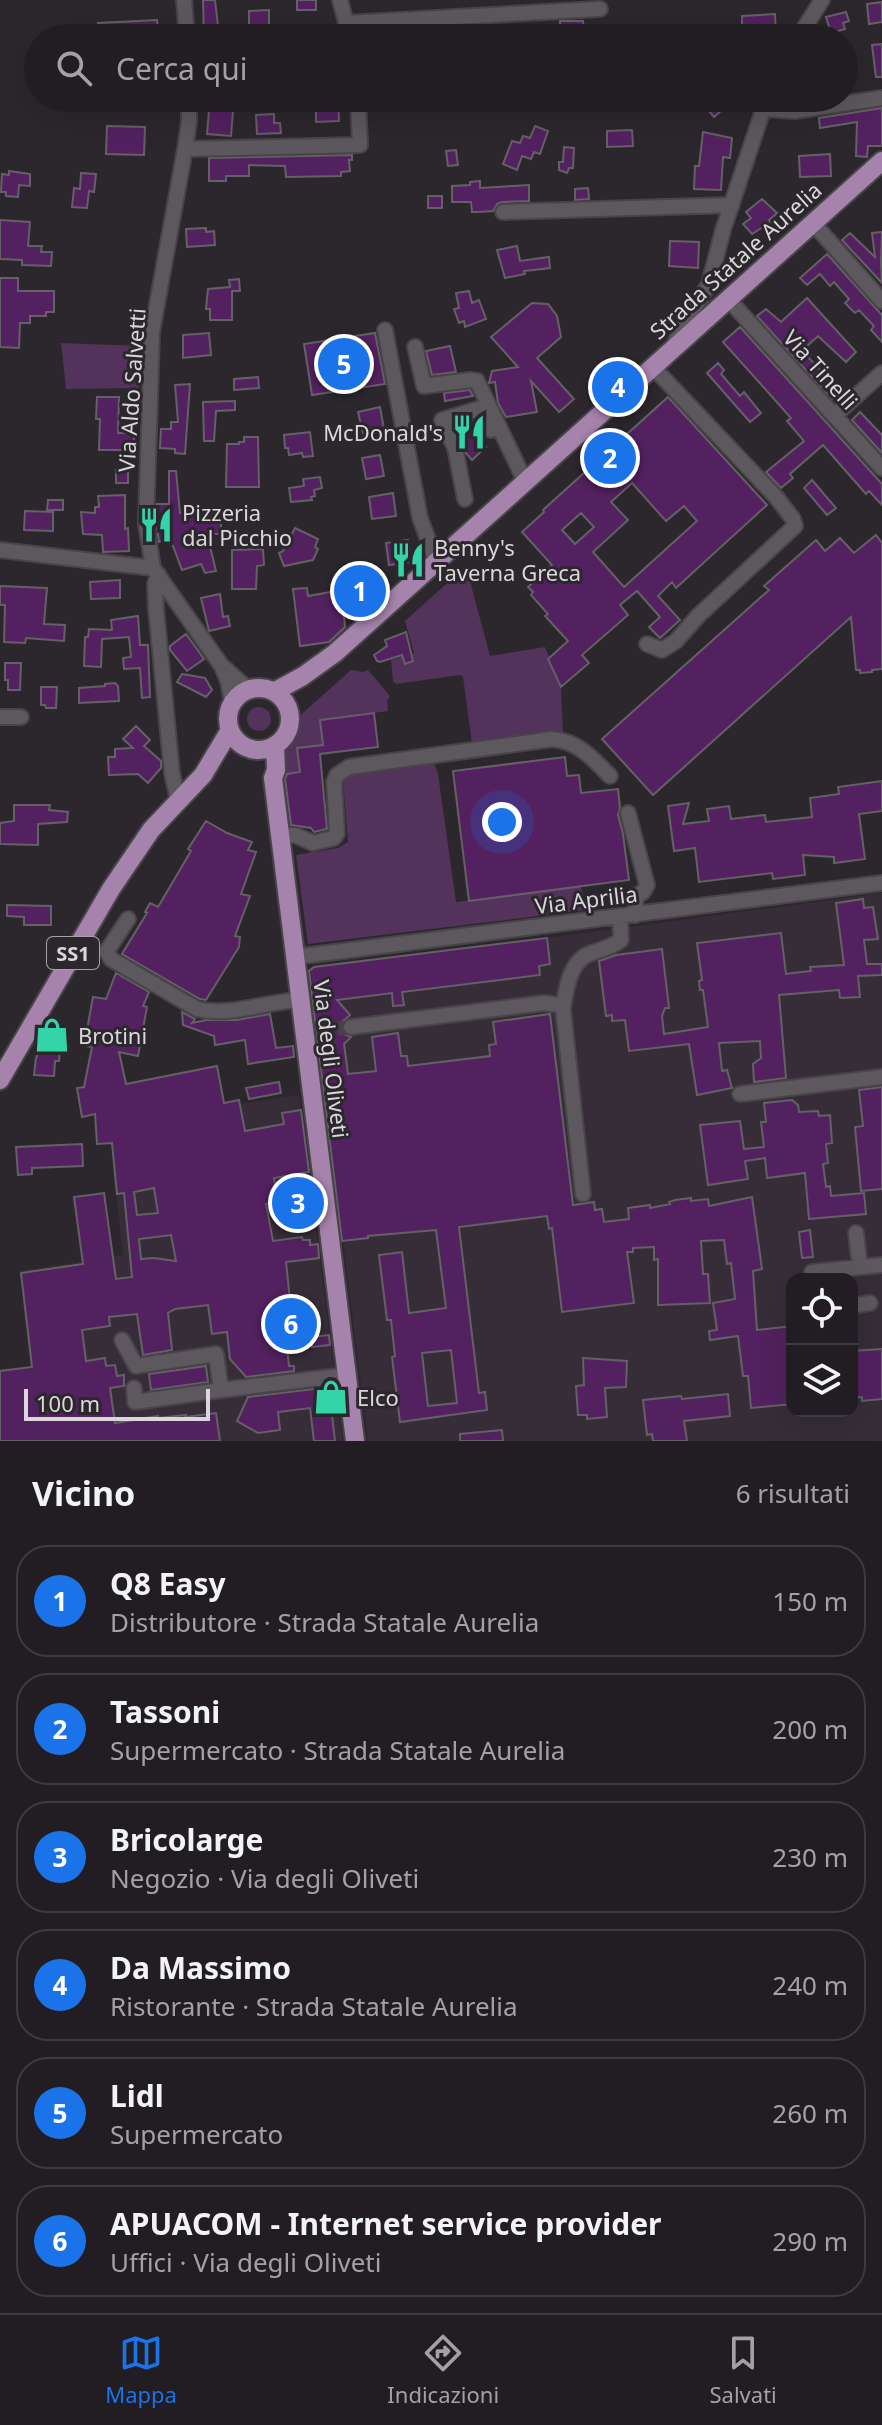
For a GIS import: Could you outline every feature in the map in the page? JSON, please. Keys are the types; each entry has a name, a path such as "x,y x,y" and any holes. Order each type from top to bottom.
{"main road":[{"name":"Strada Statale Aurelia","path":"274,692 335,653 882,161"},
{"name":"Strada Statale Aurelia","path":"259,747 287,730 289,711 335,653"},
{"path":"232,703 249,690 257,688 274,692 289,711"},
{"name":"SS1","path":"0,1080 138,849 203,775 230,730 228,721 232,703"},
{"path":"230,730 239,743 259,747"},
{"name":"SS1","path":"203,775 259,747"},
{"name":"Via degli Oliveti","path":"259,747 273,778 301,1000 311,1033 355,1441"}],"street":[{"path":"184,0 186,24"},
{"path":"340,0 346,24"},
{"path":"807,24 822,0"},
{"path":"428,24 600,9"},
{"path":"858,102 882,98"},
{"name":"Via Aldo Salvetti","path":"189,112 151,353 146,524 156,571 221,665 232,703"},
{"path":"185,149 360,145 359,112"},
{"path":"673,347 709,284 762,112"},
{"path":"503,212 732,205"},
{"path":"813,223 882,301"},
{"name":"Via Tinelli","path":"728,299 882,468"},
{"path":"385,330 420,518 436,561"},
{"path":"415,347 424,386 477,381 525,481"},
{"path":"647,644 662,650 676,641 719,596 795,526 777,498 652,366"},
{"path":"834,416 882,373"},
{"path":"465,499 455,448 442,423 444,418 478,409 505,459"},
{"path":"0,550 156,571 156,609 172,773 178,800"},
{"name":"Via Aldo Salvetti","path":"221,665 249,690"},
{"path":"0,717 21,717"},
{"path":"282,836 295,835 313,843 334,838 337,833 334,782 337,775 349,767 552,739 573,744 590,755 610,776"},
{"path":"628,813 647,885 635,897 636,915"},
{"name":"Via Aprilia","path":"295,957 882,883"},
{"path":"583,1194 563,1009 570,976 578,962 587,954 612,947 621,940 620,917"},
{"path":"128,919 107,951 111,959 197,1009 237,1011 286,1000 301,1000"},
{"path":"87,930 112,944"},
{"path":"351,1027 544,1003 553,1003 563,1009"},
{"path":"740,1094 882,1077"},
{"path":"856,1233 860,1267"},
{"path":"812,1273 882,1265"},
{"path":"858,1305 870,1303"},
{"path":"122,1340 136,1366 216,1354 221,1390"},
{"path":"134,1388 135,1402 347,1375"}],"shaded area":[{"path":"61,343 141,346 139,388 66,389"},
{"path":"466,566 490,656 545,647 561,687 563,733 472,744 463,677 396,684 393,681 391,660 414,653 405,621"},
{"path":"351,670 368,670 390,696 388,711 320,720 323,745 297,748 302,771 285,774 282,752 295,731 296,719"},
{"path":"259,707 268,710 271,719 268,728 259,731 250,728 247,719 250,710"},
{"path":"430,762 435,765 438,774 456,902 581,887 587,910 308,944 296,855 338,848 348,842 343,781 347,775 353,771"},
{"path":"882,893 882,1441 368,1441 309,970"},
{"path":"299,1095 343,1441 11,1441 0,1369 31,1366 20,1271 123,1255 109,1124"}],"building":[{"path":"203,0 215,0 218,24 204,24"},
{"path":"297,0 316,0 316,10 297,10"},
{"path":"882,2 882,22 869,24 867,4"},
{"path":"269,10 269,24 249,24 249,11"},
{"path":"846,12 849,21 828,24 826,17"},
{"path":"775,14 775,24 742,24 742,16"},
{"path":"157,20 157,24 98,24"},
{"path":"560,21 583,21 583,24 560,24"},
{"path":"882,44 882,77 876,77 872,45"},
{"path":"882,108 882,146 868,146 867,157 856,156 857,122 820,128 819,118"},
{"path":"209,112 233,112 231,136 207,134"},
{"path":"316,112 339,112 339,121 316,122"},
{"path":"274,114 274,123 280,123 281,133 257,134 256,115"},
{"path":"107,126 145,127 144,155 106,154"},
{"path":"535,126 548,131 540,154 534,152 531,159 522,156 517,170 503,164 512,141 520,143 523,136 530,138"},
{"path":"632,130 633,146 607,147 607,131"},
{"path":"703,132 732,138 730,158 723,157 721,190 694,189 695,166 699,166"},
{"path":"564,147 574,148 573,168 569,168 567,173 559,170"},
{"path":"456,150 458,165 448,166 446,151"},
{"path":"830,154 831,176 800,177 799,156"},
{"path":"352,155 350,171 341,172 341,176 286,177 285,166 249,165 249,176 226,176 226,181 209,181 209,158"},
{"path":"9,171 30,174 30,186 19,185 18,197 6,196 6,192 1,192 2,174 9,175"},
{"path":"81,173 96,174 94,192 89,191 87,208 72,207 74,188 80,189"},
{"path":"480,181 480,188 529,185 529,201 502,202 493,211 478,212 472,212 471,202 452,202 452,186"},
{"path":"588,188 589,199 575,200 575,189"},
{"path":"428,196 442,196 442,208 428,208"},
{"path":"762,199 777,213 769,220 771,222 752,234 743,224 751,218 746,212"},
{"path":"0,220 30,222 28,246 42,246 41,252 52,252 51,266 22,265 22,260 0,259"},
{"path":"206,228 206,232 214,231 215,245 187,247 186,229"},
{"path":"882,232 882,283 842,240 850,233 875,257 872,233"},
{"path":"670,241 699,242 698,268 669,266"},
{"path":"517,246 520,261 549,257 550,268 524,271 525,274 505,278 497,250"},
{"path":"827,254 882,315 882,342 871,330 874,326 859,310 855,313 845,303 849,299 834,282 830,286 820,274 807,285 800,278"},
{"path":"0,278 18,278 18,291 54,291 54,312 46,312 46,316 30,316 30,323 20,323 19,348 0,347"},
{"path":"239,279 240,291 232,291 232,320 210,320 210,309 206,309 208,289 230,287 229,280"},
{"path":"469,291 472,303 479,300 486,319 465,327 464,321 459,323 454,309 459,308 456,293"},
{"path":"807,298 856,352 846,362 818,336 805,348 810,355 808,357 823,373 825,371 840,392 832,399 757,316 766,309 781,322"},
{"path":"532,303 548,304 557,316 561,337 537,358 574,399 559,412 531,381 537,412 506,417 498,403 495,382 489,383 492,371 518,367 491,337"},
{"path":"740,327 882,484 882,505 869,491 866,494 823,445 790,474 793,478 781,488 766,472 804,441 787,421 791,418 723,342"},
{"path":"209,333 211,355 183,358 183,335"},
{"path":"375,333 385,384 312,395 304,344"},
{"path":"450,346 456,372 432,375 426,351"},
{"path":"718,363 724,370 721,374 740,396 744,392 761,413 750,422 707,373"},
{"path":"258,377 259,388 234,390 234,379"},
{"path":"190,384 185,454 175,453 175,449 160,448 161,429 171,429 171,422 178,422 175,385"},
{"path":"470,390 473,396 445,401 444,393"},
{"path":"97,397 119,397 118,433 134,433 134,450 99,450"},
{"path":"668,397 767,505 676,588 672,582 658,596 680,620 660,638 649,627 660,617 637,591 620,605 628,615 582,655 589,663 561,687 548,659 568,641 545,616 548,614 528,587 552,565 522,532","holes":["632,483 666,521 684,506 697,521 624,587 593,552 628,520 611,502","581,513 594,527 575,544 562,530"]},
{"path":"235,401 235,410 216,411 214,441 204,441 203,402"},
{"path":"380,407 384,429 363,433 358,412"},
{"path":"860,412 882,435 882,453 852,420"},
{"path":"474,421 481,433 477,436 486,447 472,460 466,453 456,426"},
{"path":"310,432 313,456 303,457 302,453 289,455 284,435"},
{"path":"244,437 258,437 259,487 226,487 227,444 244,442"},
{"path":"380,455 384,476 366,479 362,458"},
{"path":"116,470 128,470 128,483 116,483"},
{"path":"169,471 176,471 180,513 221,513 221,534 207,534 216,571 205,573 201,564 182,570 170,538 159,542 157,504 169,504"},
{"path":"320,477 322,488 314,490 312,500 291,502 289,488 304,486 303,479"},
{"path":"812,480 836,508 827,515 804,488"},
{"path":"393,493 396,516 372,519 369,497"},
{"path":"125,495 125,529 128,528 129,551 103,552 102,535 83,534 81,512 95,513 95,507 99,507 98,496"},
{"path":"48,500 63,500 63,510 47,510"},
{"path":"25,511 53,512 53,531 24,530"},
{"path":"295,528 318,539 315,547 318,549 313,560 284,566 279,553"},
{"path":"876,535 882,543 882,669 860,673 856,670 851,617 653,795 602,739 769,590 764,586 816,540 825,551 840,538 854,553"},
{"path":"408,540 411,562 389,565 386,543"},
{"path":"263,549 264,565 257,566 256,589 232,589 232,550"},
{"path":"373,579 382,589 360,609 339,586 357,581 363,588"},
{"path":"120,580 120,598 91,599 90,582"},
{"path":"0,586 47,588 44,624 65,625 64,641 26,638 25,643 4,642 5,605 0,605"},
{"path":"307,588 308,596 342,590 345,627 329,642 300,646 293,589"},
{"path":"220,594 223,617 228,616 230,626 209,631 201,598"},
{"path":"138,616 140,645 148,645 150,697 142,698 140,668 124,669 123,658 131,657 129,637 102,639 101,667 84,666 85,637 88,637 89,629 112,630 111,620"},
{"path":"406,632 413,661 405,664 402,655 377,661 374,655 387,646 385,640"},
{"path":"186,634 204,659 187,671 170,650 170,646"},
{"path":"5,663 21,663 20,690 8,690"},
{"path":"182,674 205,678 212,690 206,697 177,682"},
{"path":"115,683 119,701 79,703 79,688"},
{"path":"41,687 57,687 56,708 41,705"},
{"path":"374,713 378,747 320,754 327,829 314,832 311,828 291,825 285,779 287,774 300,772 297,748 323,745 320,720"},
{"path":"136,726 150,740 144,746 161,761 161,768 148,783 138,774 109,775 108,757 115,757 115,749 133,748 123,739"},
{"path":"565,757 567,776 579,775 581,793 618,789 618,815 629,880 469,901 453,771"},
{"path":"882,781 882,811 859,814 865,859 834,863 834,857 803,855 805,875 773,879 772,873 699,882 695,848 674,851 668,806 689,803 683,824 709,821 707,809 729,806 731,819 765,815 766,822 812,817 810,798 839,794 838,787"},
{"path":"14,805 50,805 49,810 68,812 67,822 38,824 38,845 0,844 0,823 14,821"},
{"path":"206,821 252,842 248,850 256,852 241,894 250,896 235,936 240,937 239,947 206,1000 122,954 150,903 158,907"},
{"path":"863,899 864,908 873,907 878,939 864,940 867,964 882,964 882,975 858,976 860,997 840,998 839,990 779,995 786,1078 754,1082 753,1064 761,1058 760,1041 719,1043 722,1071 727,1070 732,1088 697,1095 689,1044 629,1051 625,1020 612,1021 612,1015 606,1016 599,961 616,955 662,949 669,1008 665,1008 662,1016 664,1034 708,1027 703,990 700,990 699,981 702,980 697,943 781,933 786,974 811,971 810,967 844,965 836,903"},
{"path":"7,905 51,906 51,925 24,925 24,917 7,916"},
{"path":"547,938 550,964 539,966 540,975 402,992 404,1005 393,1006 392,993 337,1000 350,1015 341,1027 344,1034 351,1037 344,1044 348,1074 376,1071 372,1037 398,1033 401,1056 407,1056 408,1066 490,1056 489,1045 496,1044 493,1022 550,1014 573,1205 594,1202 595,1210 602,1209 604,1222 629,1219 628,1208 650,1205 650,1208 675,1200 708,1199 709,1206 752,1197 762,1269 753,1271 757,1330 786,1327 786,1405 751,1408 748,1376 743,1376 738,1336 710,1340 709,1331 717,1330 713,1303 735,1299 731,1263 727,1264 724,1240 701,1241 703,1274 708,1274 710,1303 658,1305 658,1259 654,1260 654,1247 633,1248 633,1252 627,1252 634,1303 562,1312 552,1228 549,1229 547,1216 459,1227 479,1393 485,1392 487,1410 400,1422 391,1320 387,1320 379,1255 402,1252 409,1313 446,1308 436,1230 342,1241 309,971 314,967","holes":["451,1350 457,1403 428,1406 422,1353"]},
{"path":"116,973 149,992 143,1006 147,1007 138,1056 119,1052 126,1084 217,1066 224,1103 239,1100 245,1131 284,1124 282,1113 301,1110 309,1172 274,1178 278,1202 266,1204 273,1241 302,1237 303,1240 310,1240 310,1245 318,1244 319,1258 286,1262 294,1338 286,1339 289,1366 294,1366 294,1371 246,1377 230,1359 227,1332 212,1334 208,1305 175,1309 168,1313 172,1350 143,1355 137,1314 109,1317 110,1326 82,1330 86,1361 105,1358 106,1366 115,1365 117,1376 124,1375 124,1386 110,1388 115,1423 158,1416 216,1413 220,1441 0,1441 0,1371 32,1367 21,1273 83,1264 74,1197 104,1193 116,1279 132,1277 124,1193 117,1194 112,1143 97,1144 95,1114 82,1117 77,1088 84,1087 92,1047 84,1046 93,997 106,999","holes":["154,1188 158,1213 137,1215 134,1192","171,1235 176,1261 141,1259 139,1239"]},
{"path":"182,1012 195,1019 192,1023 270,1014 276,1048 293,1046 294,1057 248,1064 245,1040 215,1045 214,1036 183,1025"},
{"path":"40,1049 60,1049 54,1076 34,1075"},
{"path":"279,1082 281,1093 249,1099 246,1088"},
{"path":"882,1087 882,1189 861,1191 855,1127 863,1126 859,1090"},
{"path":"792,1100 798,1105 799,1112 818,1111 819,1116 830,1115 832,1143 826,1144 828,1163 823,1164 826,1187 830,1186 831,1196 864,1193 866,1214 809,1219 805,1173 767,1178 765,1158 745,1161 748,1179 708,1185 700,1125 740,1121 744,1149 764,1147 761,1122 766,1122 764,1103"},
{"path":"82,1144 83,1166 32,1168 32,1174 18,1175 16,1147"},
{"path":"810,1230 813,1257 802,1258 799,1232"},
{"path":"329,1335 330,1345 312,1347 311,1337"},
{"path":"882,1349 882,1399 862,1401 862,1397 858,1397 858,1351"},
{"path":"583,1358 627,1361 626,1387 605,1388 607,1417 587,1419 587,1415 578,1415 576,1386 584,1385"},
{"path":"206,1366 208,1382 151,1390 149,1374"},
{"path":"331,1387 335,1441 314,1441 310,1408 278,1412 280,1430 258,1433 237,1421 248,1397"},
{"path":"728,1394 730,1416 684,1421 687,1441 653,1441 652,1434 647,1435 643,1400"},
{"path":"502,1430 503,1441 460,1441 460,1434"}],"tunnel":[{"path":"316,1032 351,1027"}],"place":[{"name":"Lidl","path":"344,364"},
{"name":"Da Massimo","path":"618,387"},
{"name":"McDonald's","path":"469,432"},
{"name":"Tassoni","path":"610,458"},
{"name":"Pizzeria dal Picchio","path":"156,525"},
{"name":"Benny's Taverna Greca","path":"408,560"},
{"name":"Q8 Easy","path":"360,591"},
{"name":"Brotini","path":"52,1035"},
{"name":"Bricolarge","path":"298,1203"},
{"name":"APUACOM - Internet service provider","path":"291,1324"},
{"name":"Elco","path":"331,1397"}]}
